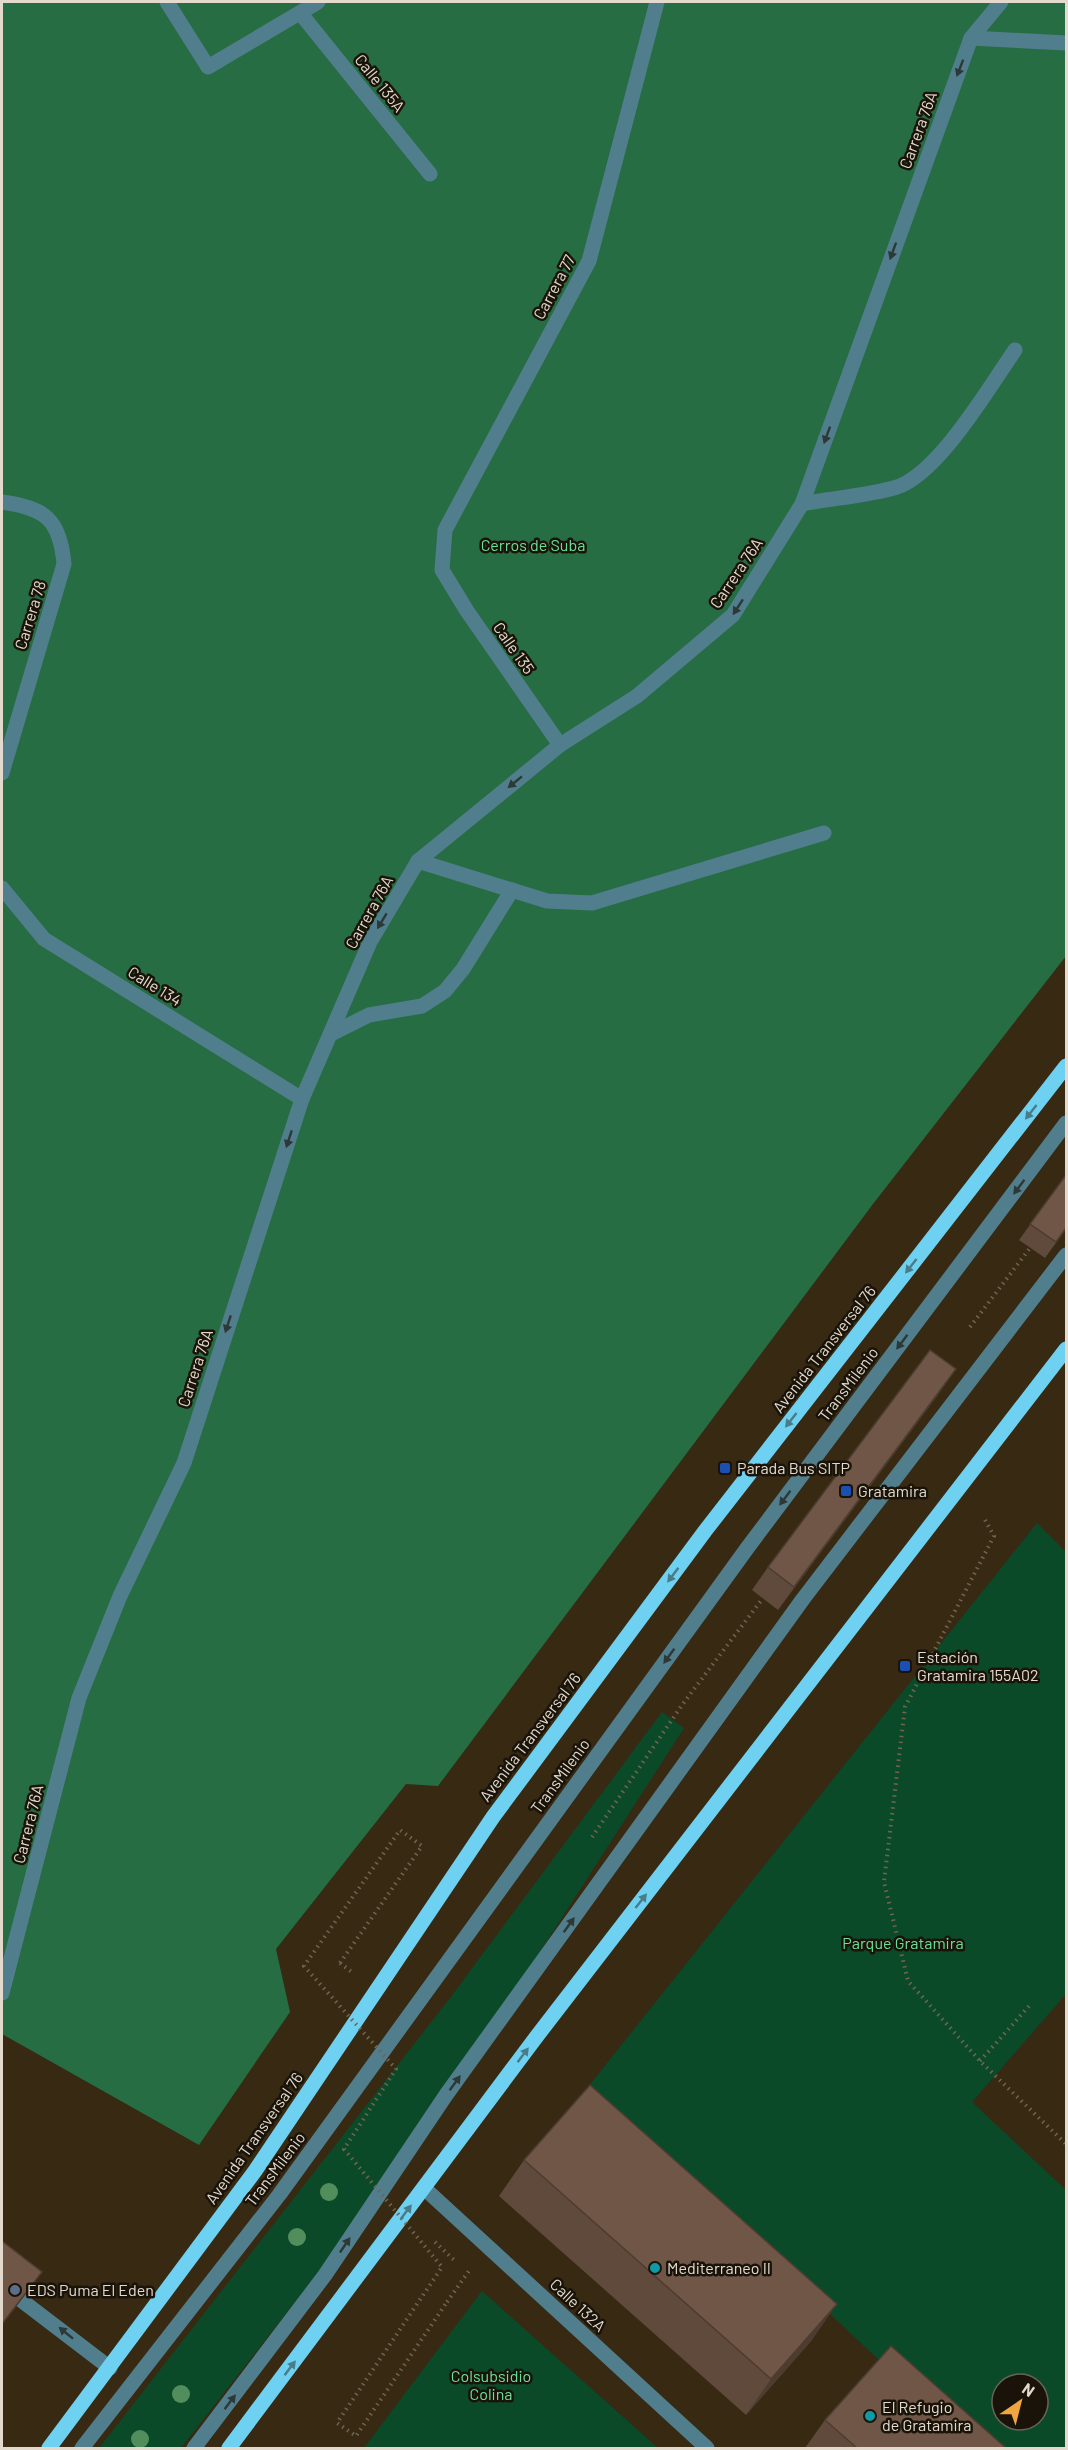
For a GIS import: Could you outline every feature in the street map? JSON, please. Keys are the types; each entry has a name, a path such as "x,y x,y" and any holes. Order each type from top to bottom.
{"main road":[{"name":"Avenida Transversal 76","path":"49,2448 255,2171 493,1817 705,1531 1066,1066"},
{"path":"230,2448 552,2017 1066,1349"}],"street":[{"path":"167,2 208,67 318,2"},
{"name":"Carrera 77","path":"442,570 445,530 589,261 658,2"},
{"name":"Carrera 76A","path":"2,1993 79,1698 120,1596 184,1463 302,1099 370,942 418,861 560,745 638,696 733,615 802,504 971,38 1001,2"},
{"name":"Calle 135A","path":"301,14 429,174"},
{"path":"971,38 1066,43"},
{"path":"802,504 898,486 924,468 958,432 1015,350"},
{"name":"Carrera 78","path":"2,502 26,505 49,518 62,540 64,564 2,773"},
{"name":"Calle 135","path":"442,570 467,611 560,745"},
{"path":"418,861 547,901 592,903 824,833"},
{"name":"Calle 134","path":"2,888 44,939 302,1099"},
{"path":"331,1034 369,1015 422,1006 445,991 464,969 512,890"},
{"name":"TransMilenio","path":"82,2448 279,2195 748,1547 1066,1123"},
{"path":"194,2448 325,2275 446,2095 803,1599 1066,1255"},
{"name":"Calle 132A","path":"424,2188 707,2448"},
{"path":"21,2300 110,2368"}],"path":[{"path":"969,1329 1030,1248"},
{"path":"985,1520 994,1536 905,1707 884,1882 908,1982 980,2061 1066,2144"},
{"path":"682,1705 763,1598"},
{"path":"340,1963 422,1846 400,1830 304,1966 396,2069 344,2149 442,2267 337,2423 356,2436 487,2246"},
{"path":"980,2061 1030,2005"}],"green space":[{"name":"Cerros de Suba","path":"2,2 1066,2 1066,956 873,1204 438,1786 406,1784 276,1949 290,2012 199,2145 2,2034"},
{"name":"Parque Gratamira","path":"1037,1523 1066,1552 1066,1994 972,2102 1066,2190 1066,2448 972,2448 810,2295 584,2092"},
{"path":"662,1712 684,1728 514,1992 324,2265 181,2448 99,2448 450,1998"},
{"name":"Colsubsidio Colina","path":"482,2291 658,2448 364,2448"}],"building":[{"path":"1066,1175 1066,1228 1056,1242 1030,1224"},
{"name":"Gratamira","path":"930,1350 956,1369 794,1587 768,1567"},
{"path":"590,2085 837,2304 771,2379 524,2160"},
{"name":"EDS Puma El Eden","path":"2,2241 42,2272 2,2324"},
{"path":"891,2346 1006,2448 857,2448 825,2420"}],"place":[{"name":"Parada Bus SITP","path":"725,1468"},
{"name":"Gratamira","path":"846,1491"},
{"name":"Estación Gratamira 155A02","path":"905,1666"},
{"name":"Mediterraneo II","path":"655,2268"},
{"name":"EDS Puma El Eden","path":"15,2290"},
{"name":"El Refugio de Gratamira","path":"870,2416"}]}
